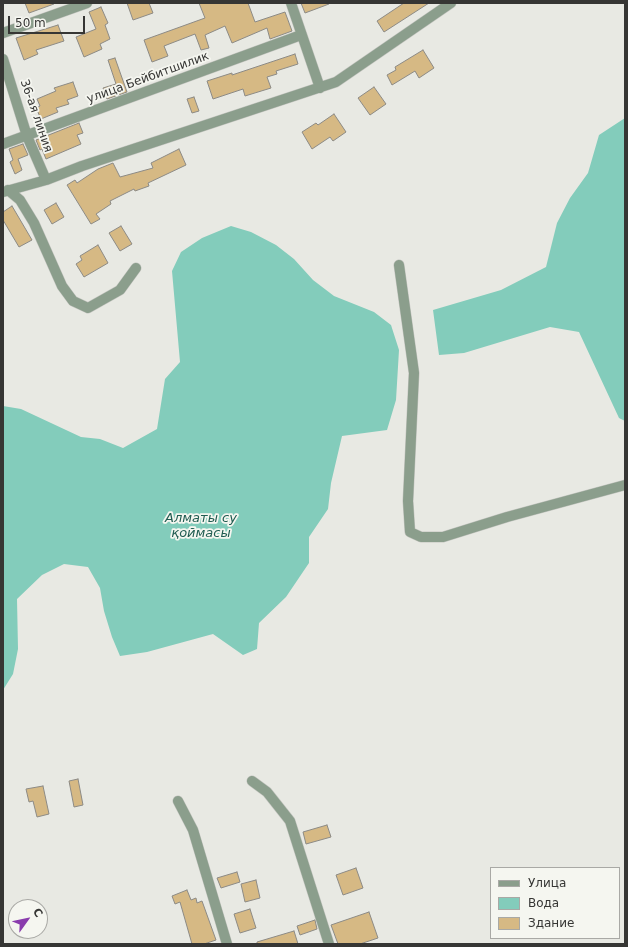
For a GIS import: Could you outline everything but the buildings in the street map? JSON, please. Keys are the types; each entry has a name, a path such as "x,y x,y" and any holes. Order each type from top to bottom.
{"street":[{"path":"3,33 87,3"},
{"path":"291,3 320,88"},
{"path":"5,191 46,180 82,166 336,82 451,3"},
{"name":"улица Бейбитшилик","path":"3,144 301,35"},
{"name":"36-ая линия","path":"3,59 27,136 46,180"},
{"path":"5,191 20,200 34,223 62,286 73,301 88,308 120,290 136,268"},
{"path":"398,265 414,373 408,501 410,532 421,537 443,537 507,516 625,485"},
{"path":"252,781 267,792 290,821 329,944"},
{"path":"178,801 193,830 228,944"}],"water":[{"path":"625,118 625,421 619,418 579,332 550,327 464,353 439,355 433,310 501,290 546,267 557,223 570,198 588,173 599,135"},
{"name":"Алматы су қоймасы","path":"231,226 251,232 276,245 294,259 313,280 334,296 374,312 391,325 399,350 396,400 387,430 342,436 331,483 328,509 309,537 309,563 286,597 259,623 257,649 243,655 213,634 147,652 120,656 104,611 100,588 88,567 64,564 42,575 17,599 18,649 13,674 3,690 3,406 21,409 81,437 100,439 123,448 157,429 165,379 180,362 172,271 181,252 202,238"}]}
